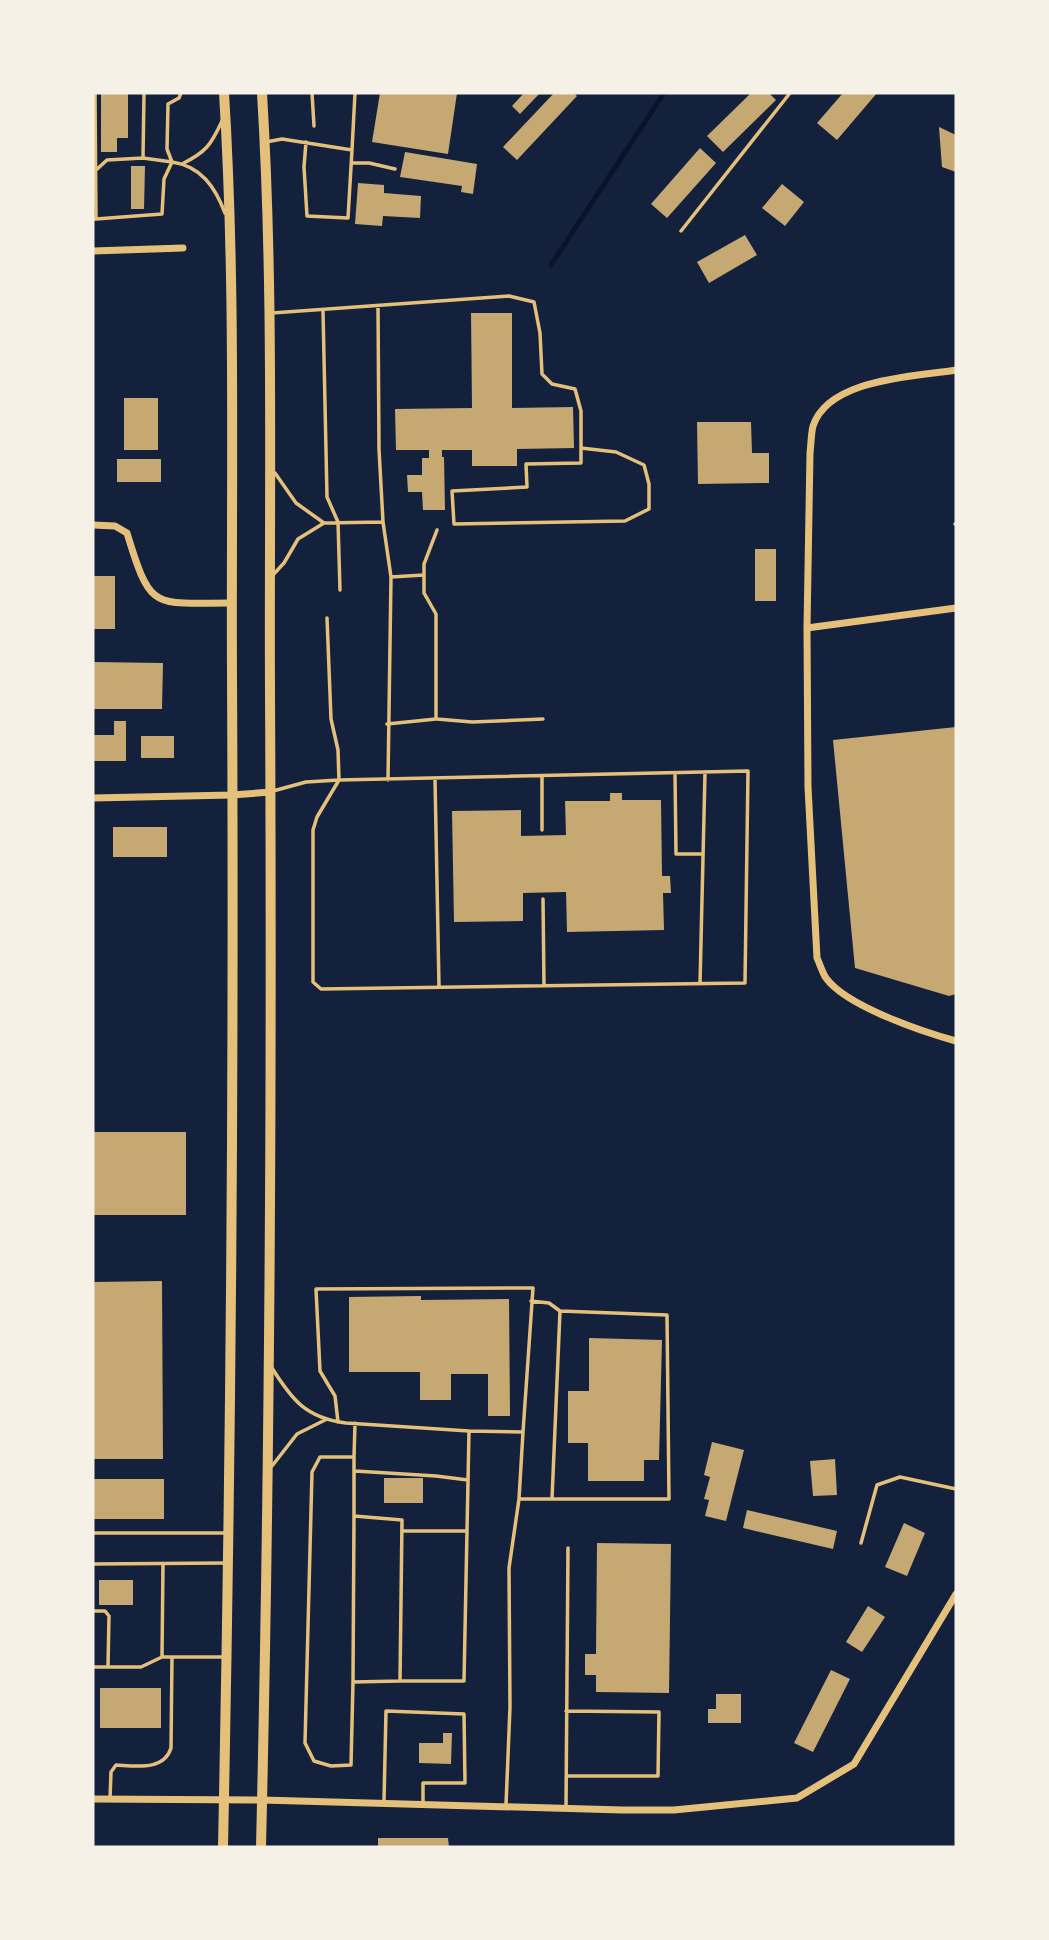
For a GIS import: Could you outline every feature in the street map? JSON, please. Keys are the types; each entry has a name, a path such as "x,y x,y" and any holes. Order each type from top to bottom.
{"main road":[{"path":"223,1847 232,1250 233,337 224,93"},
{"path":"261,1847 270,1363 271,792 270,313 262,93"}],"street":[{"path":"93,251 183,248"},
{"path":"956,370 862,386 843,393 824,407 813,426 810,453 807,628 808,788 817,958 825,977 844,996 924,1032 956,1041"},
{"path":"93,525 114,526 127,533 144,584 154,595 167,603 231,603"},
{"path":"807,628 956,608"},
{"path":"93,798 271,792"},
{"path":"93,1799 262,1800 674,1810 797,1798 854,1764 956,1594"}],"lane":[{"path":"95,93 94,219 162,214 164,179 172,162 167,149 168,104 179,98 181,93"},
{"path":"143,158 144,93"},
{"path":"312,93 314,126"},
{"path":"306,142 304,167 307,216 348,219 355,93"},
{"path":"681,231 790,93"},
{"path":"183,164 202,154 211,144 225,115"},
{"path":"265,142 282,139 352,150"},
{"path":"94,171 107,160 143,158 183,164 203,175 218,193 230,225"},
{"path":"353,163 369,163 395,169"},
{"path":"270,313 509,296 534,302 540,334 542,374 552,384 575,389 581,411 581,448 581,463 526,464 527,487 453,491 454,524 625,521 649,509 649,484 644,465 616,452 581,448"},
{"path":"378,306 379,449 383,522 391,577 388,780"},
{"path":"323,311 327,497 338,522 340,590"},
{"path":"270,468 296,503 324,523"},
{"path":"270,579 298,540 324,523 383,522"},
{"path":"436,719 436,614 424,593 424,575 437,530"},
{"path":"391,577 424,575"},
{"path":"271,792 306,782 339,780 748,771 745,983 321,989 313,982 313,830 317,817 339,780 338,750 331,719 327,618"},
{"path":"387,724 436,719 472,722 543,719"},
{"path":"675,773 676,854 703,854"},
{"path":"700,984 705,773"},
{"path":"542,777 542,830"},
{"path":"435,779 439,987"},
{"path":"543,899 544,986"},
{"path":"338,1422 335,1396 320,1371 316,1289 533,1288 519,1499 509,1568 510,1707 506,1807"},
{"path":"519,1499 669,1499 667,1315 560,1311 549,1303 531,1301"},
{"path":"552,1499 560,1311"},
{"path":"270,1363 291,1397 325,1420 469,1431 523,1432"},
{"path":"268,1470 297,1434 325,1420"},
{"path":"354,1457 320,1457 312,1472 305,1743 314,1761 331,1766 351,1765 355,1423"},
{"path":"352,1682 464,1681 469,1431"},
{"path":"354,1471 468,1480"},
{"path":"861,1543 877,1485 900,1477 956,1489"},
{"path":"354,1516 402,1520 400,1681"},
{"path":"402,1531 467,1531"},
{"path":"93,1534 229,1534"},
{"path":"566,1809 568,1548"},
{"path":"93,1564 229,1563"},
{"path":"162,1657 163,1564"},
{"path":"93,1611 105,1611 109,1616 108,1667"},
{"path":"93,1667 141,1667 162,1657 227,1657"},
{"path":"110,1799 111,1772 116,1765 147,1766 163,1761 168,1756 171,1748 172,1657"},
{"path":"384,1804 386,1711 464,1714 465,1783 423,1783 423,1805"},
{"path":"566,1711 659,1712 658,1776 566,1776"}],"building":[{"path":"101,93 128,93 128,138 117,138 117,152 101,152"},
{"path":"380,93 457,93 448,154 372,142"},
{"path":"524,93 540,93 520,114 512,106"},
{"path":"554,93 574,93 577,96 517,160 503,147"},
{"path":"751,93 769,93 776,100 723,152 707,136"},
{"path":"843,93 877,93 837,140 817,123"},
{"path":"939,127 956,135 956,172 942,167"},
{"path":"700,148 716,163 667,218 651,204"},
{"path":"405,152 477,164 473,194 461,192 462,186 400,177"},
{"path":"131,166 145,166 144,209 131,209"},
{"path":"358,183 384,185 384,193 421,196 420,218 383,216 382,226 355,224"},
{"path":"782,184 804,202 785,226 762,208"},
{"path":"745,235 757,255 709,283 697,262"},
{"path":"471,313 512,313 512,408 573,407 574,448 517,449 517,466 472,466 472,450 442,450 445,510 423,510 422,492 408,492 407,475 422,475 422,458 429,458 429,450 396,450 395,409 472,408"},
{"path":"124,398 158,398 158,450 124,450"},
{"path":"697,422 751,422 752,453 769,453 769,483 698,484"},
{"path":"117,459 161,459 161,482 117,482"},
{"path":"755,549 776,549 776,601 755,601"},
{"path":"93,576 115,576 115,629 93,629"},
{"path":"93,662 163,663 162,709 93,709"},
{"path":"114,721 126,721 126,761 93,761 93,735 114,735"},
{"path":"956,727 956,994 949,996 855,968 833,740"},
{"path":"141,736 174,736 174,758 141,758"},
{"path":"610,793 622,793 622,800 661,800 662,876 670,876 671,893 663,893 664,930 567,932 566,892 523,893 523,921 454,922 452,811 521,810 521,836 566,835 565,801 610,801"},
{"path":"113,827 167,827 167,857 113,857"},
{"path":"93,1132 186,1132 186,1215 93,1215"},
{"path":"162,1281 163,1459 93,1459 93,1282"},
{"path":"421,1296 421,1300 509,1299 510,1416 488,1416 488,1374 451,1374 451,1400 420,1400 420,1372 349,1372 349,1297"},
{"path":"589,1338 662,1340 659,1460 644,1460 644,1481 588,1481 588,1443 568,1443 568,1391 589,1391"},
{"path":"712,1442 744,1450 726,1521 705,1516 709,1500 704,1499 710,1477 704,1475"},
{"path":"835,1459 837,1495 813,1496 810,1461"},
{"path":"384,1478 423,1478 423,1503 384,1503"},
{"path":"93,1479 164,1479 164,1519 93,1519"},
{"path":"747,1510 837,1531 833,1549 743,1528"},
{"path":"904,1523 925,1533 907,1576 885,1567"},
{"path":"597,1543 671,1544 669,1693 596,1692 596,1675 585,1675 585,1654 596,1654"},
{"path":"99,1580 133,1580 133,1605 99,1605"},
{"path":"868,1606 885,1617 862,1652 846,1642"},
{"path":"831,1670 850,1679 813,1752 794,1743"},
{"path":"100,1688 161,1688 161,1728 100,1728"},
{"path":"716,1694 741,1694 741,1723 708,1723 708,1709 716,1709"},
{"path":"443,1733 452,1733 451,1764 419,1763 419,1743 443,1743"},
{"path":"378,1838 448,1838 449,1847 378,1847"}],"waterway":[{"path":"551,265 664,93"}]}
